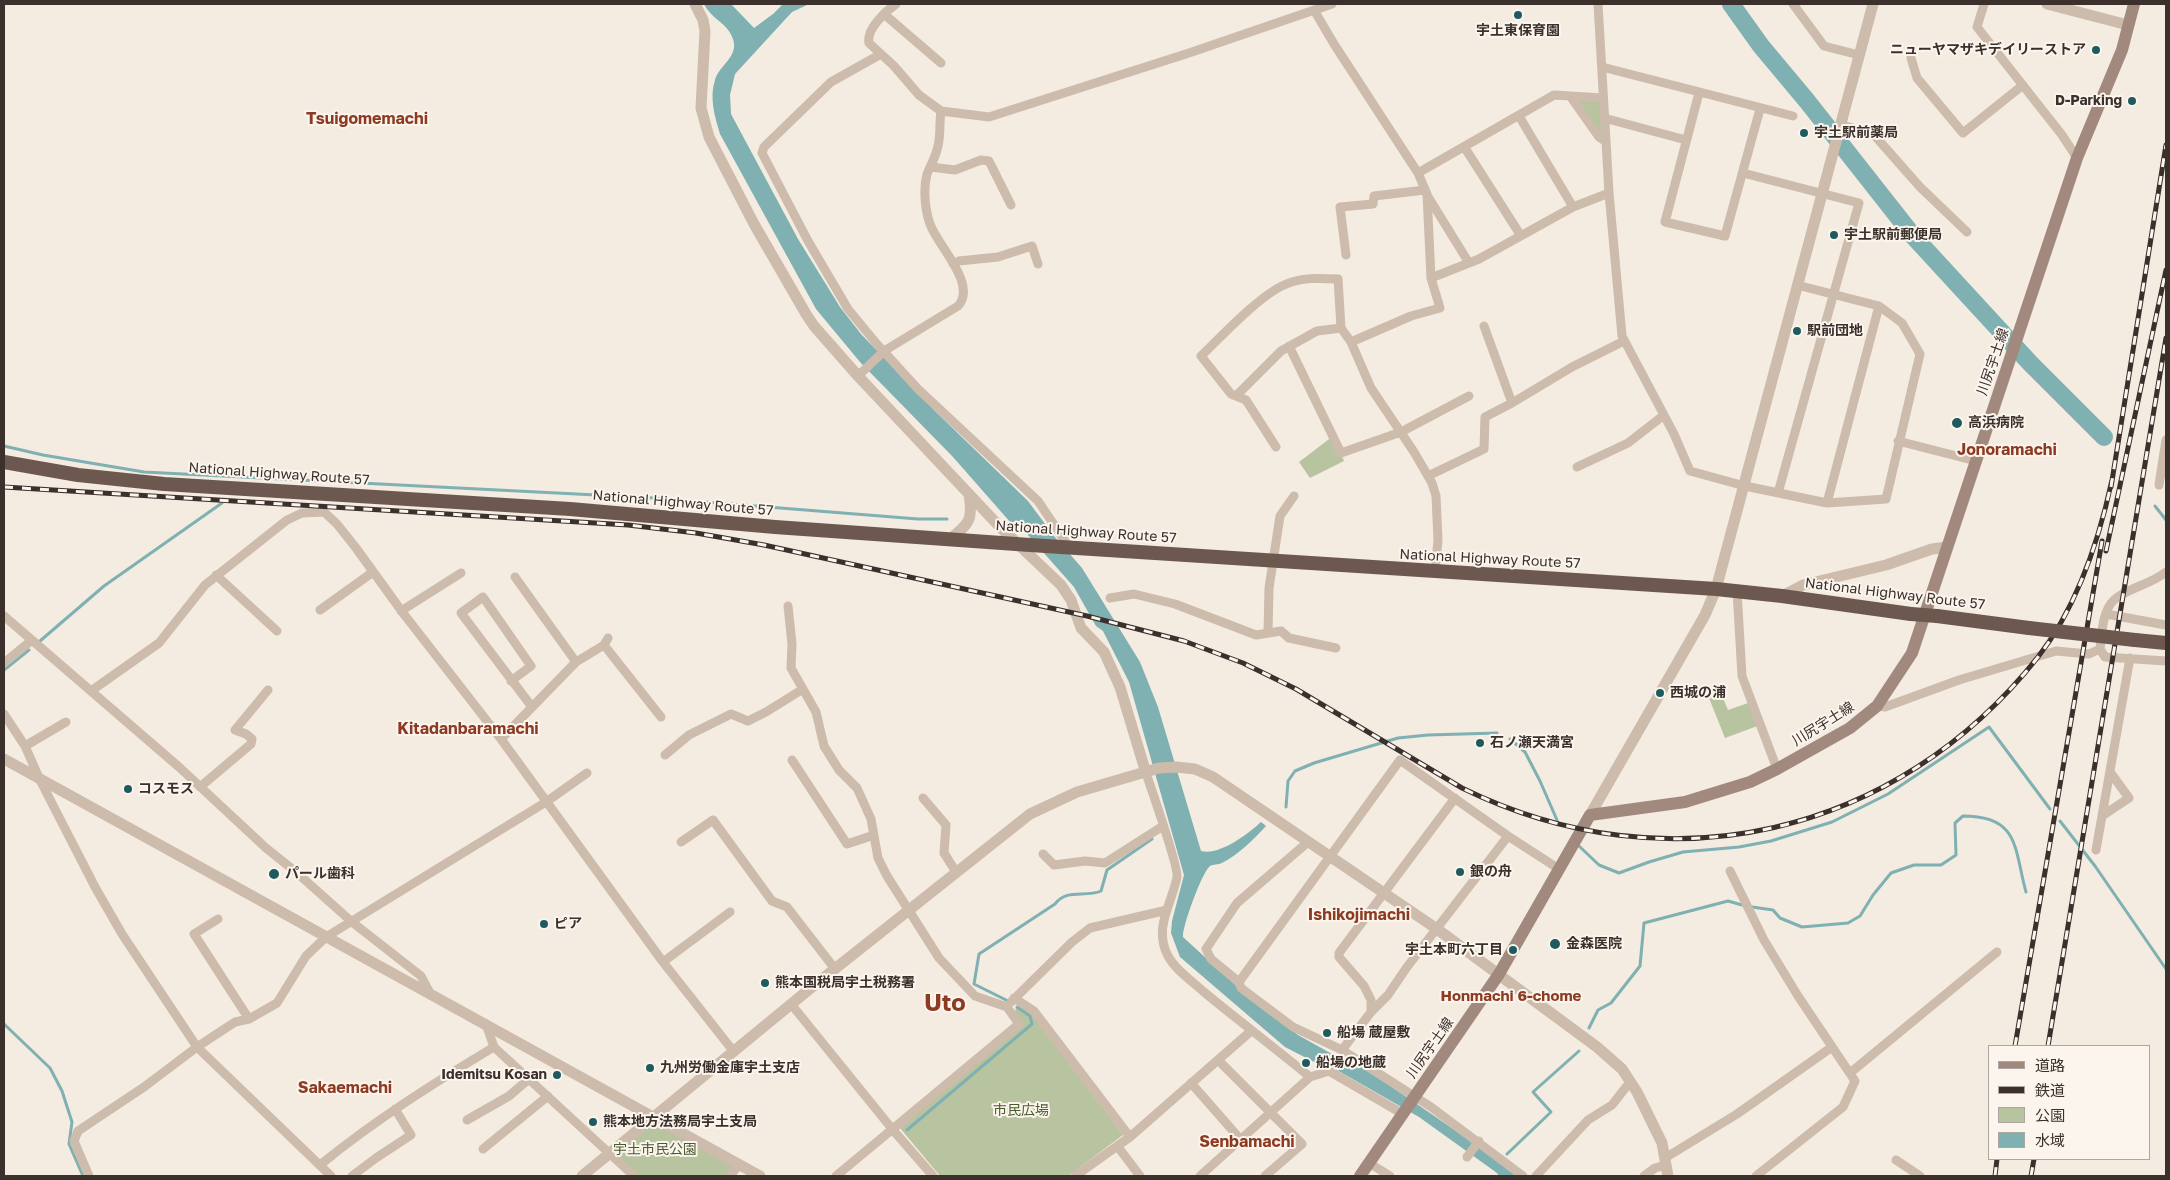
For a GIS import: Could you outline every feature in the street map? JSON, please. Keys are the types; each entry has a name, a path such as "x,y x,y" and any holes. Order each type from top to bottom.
{"highway":[{"name":"National Highway Route 57","path":"4,462 78,475 164,484 570,509 775,527 1025,545 1716,589 1911,614 2166,643"}],"main road":[{"name":"川尻宇土線","path":"1360,1176 1499,974 1590,816 1685,802 1750,782 1850,728 1877,706 1912,653 2077,158 2122,50 2134,4"}],"street":[{"path":"695,4 703,20 705,31 701,108 710,137 754,224 814,326 861,373 969,494 1025,545 1061,585 1071,600 1082,628 1104,652 1120,687 1178,875 1166,910 1162,936 1167,955 1182,972 1251,1031 1310,1077"},
{"path":"896,4 884,14 868,39 869,43 894,66 919,96 941,111 989,117 1180,56 1332,4"},
{"path":"1598,4 1605,141 1622,336 1664,415 1690,470 1745,486 1827,503 1886,499 1898,441 1920,354 1902,323 1879,306 1798,285"},
{"path":"1793,4 1824,46 1858,55"},
{"path":"1590,816 1704,615 1716,589 1873,4"},
{"path":"1984,4 1977,27 2077,158"},
{"path":"2047,4 2128,25"},
{"path":"1314,10 1418,173 1426,192 1470,262"},
{"path":"884,14 941,63"},
{"path":"881,54 831,82 764,147 762,153 808,241 848,310 883,352 949,420 1038,501 1069,547"},
{"path":"1911,58 1917,78 1963,133 2023,85"},
{"path":"1602,67 1793,116"},
{"path":"1699,92 1665,222 1725,236 1760,109"},
{"path":"1418,173 1465,148 1554,95 1602,98"},
{"path":"1570,96 1599,137 1605,141"},
{"path":"861,373 883,352 960,303 963,287 953,264 933,232 926,210 926,182 939,140 941,111"},
{"path":"1519,116 1573,207"},
{"path":"1604,118 1686,140"},
{"path":"1840,124 1875,136 1920,187 1967,232"},
{"path":"1465,148 1520,236"},
{"path":"931,167 955,170 981,160 989,161 1011,204"},
{"path":"1742,173 1859,203 1778,493"},
{"path":"1346,255 1340,207 1373,204 1374,196 1426,192"},
{"path":"1351,342 1411,316 1440,308 1431,278 1426,192"},
{"path":"1431,278 1470,262 1573,207 1609,193"},
{"path":"953,264 959,261 998,258 1032,246 1038,264"},
{"path":"1276,447 1246,400 1231,394 1201,356 1266,296 1284,284 1314,277 1338,278 1341,328 1351,342 1371,388 1402,432 1428,476 1436,496 1438,540 1435,572"},
{"path":"1827,503 1879,306"},
{"path":"1484,326 1512,404"},
{"path":"1236,396 1289,346 1317,331 1341,328"},
{"path":"1428,476 1484,449 1485,417 1512,404 1572,367 1624,341"},
{"path":"1289,346 1341,453 1402,432 1469,396"},
{"path":"1577,468 1628,443 1664,415"},
{"path":"2159,485 2166,440"},
{"path":"1898,441 1976,461"},
{"path":"950,539 968,525 972,514 969,494"},
{"path":"1268,632 1269,588 1280,516 1294,496"},
{"path":"91,691 159,643 205,585 286,520 302,513 324,512 337,524 401,611 501,739 663,962 734,1052"},
{"path":"1782,596 1803,585 1886,565 1932,549 1947,547"},
{"path":"320,610 373,572"},
{"path":"2166,572 2155,581 2113,600 2103,622 2100,649 2105,656 2166,661"},
{"path":"401,611 462,573"},
{"path":"216,575 277,631"},
{"path":"515,577 576,662"},
{"path":"1737,591 1742,676 1777,769"},
{"path":"1110,598 1134,594 1175,604 1256,634 1281,631 1289,638 1336,648"},
{"path":"511,681 531,666 483,597 461,613 511,681 532,707"},
{"path":"788,606 792,644 791,668 816,712 824,746 839,770 857,788 871,819 878,858 939,958 975,996 1007,1008 1018,1024 836,1176"},
{"path":"2106,614 2166,625"},
{"path":"4,616 200,787 266,848 352,922 421,976 430,993"},
{"path":"4,663 32,640"},
{"path":"501,739 576,662 606,641 661,718"},
{"path":"1877,706 1885,707 1959,680 2056,651 2089,654 2100,649"},
{"path":"2096,850 2130,658"},
{"path":"665,755 690,735 731,714 748,721 803,689"},
{"path":"200,787 251,744 252,739 246,734 235,730 268,690"},
{"path":"4,714 25,746 40,780 95,887 122,934 197,1046 331,1176"},
{"path":"25,746 66,722"},
{"path":"4,759 760,1176"},
{"path":"792,760 847,844 874,835"},
{"path":"1239,982 1400,760 1508,836 1559,869"},
{"path":"582,1176 791,1004 1017,823 1045,806 1076,792 1159,768 1176,767 1195,769 1213,777 1437,929 1597,1047 1622,1069 1630,1082 1662,1143 1666,1166"},
{"path":"2102,816 2129,798 2110,772"},
{"path":"89,1176 74,1141 78,1131 144,1087 197,1046 235,1022 249,1019 277,1003 306,956 326,937 546,802 587,773"},
{"path":"923,798 946,825 944,853 956,872"},
{"path":"1370,1012 1371,1000 1364,986 1339,957 1339,953 1455,798"},
{"path":"681,842 714,820 772,901 787,907 835,969"},
{"path":"1043,854 1054,865 1085,861 1105,863 1163,826"},
{"path":"1342,1050 1370,1012 1388,994 1508,836"},
{"path":"1308,842 1237,904 1206,949 1211,959 1239,982 1241,988 1293,1027 1342,1050 1479,1141 1523,1176"},
{"path":"1730,871 1764,940 1798,996 1855,1081 1843,1107 1756,1176"},
{"path":"1007,1008 1014,998 1072,942 1090,928 1166,910"},
{"path":"663,962 730,912"},
{"path":"218,919 194,934 249,1019"},
{"path":"1850,1073 1997,952"},
{"path":"1014,998 1034,1011 1130,1137"},
{"path":"791,1004 893,1130 933,1176"},
{"path":"486,1024 494,1047 530,1078 634,1176"},
{"path":"1075,1176 1118,1147 1251,1031"},
{"path":"320,1165 357,1135 395,1109 494,1047"},
{"path":"1644,1176 1655,1168 1666,1166 1832,1047"},
{"path":"1218,1060 1302,1144 1265,1176"},
{"path":"1200,1176 1310,1077 1329,1071 1404,1112"},
{"path":"466,1120 509,1096 530,1078"},
{"path":"1536,1176 1588,1120 1612,1105 1630,1082"},
{"path":"1191,1083 1241,1140"},
{"path":"483,1149 548,1096"},
{"path":"352,1176 412,1135 395,1109"},
{"path":"1467,1157 1479,1141"},
{"path":"1118,1147 1140,1176"},
{"path":"1896,1160 1920,1176"},
{"path":"1369,1163 1390,1176"},
{"path":"730,1176 740,1165"}],"green space":[{"path":"1570,96 1602,98 1605,141"},
{"path":"1333,436 1344,461 1310,478 1299,462"},
{"path":"1721,693 1728,710 1751,702 1760,725 1725,738 1709,698"},
{"name":"市民広場","path":"1016,1007 1022,1007 1033,1016 1123,1135 1068,1176 940,1176 900,1128 1021,1025 1015,1012"},
{"name":"宇土市民公園","path":"652,1118 739,1165 730,1176 634,1176 609,1154"}],"water":[{"path":"704,4 731,4 754,28 783,4 809,4 792,12 735,74 730,95 731,114 798,239 840,307 861,334 936,412 1028,501 1054,536 1082,568 1140,662 1158,707 1201,851 1216,850 1233,843 1261,822 1266,826 1234,855 1222,863 1210,866 1207,870 1193,900 1183,937 1255,1003 1298,1035 1341,1059 1349,1059 1476,1145 1516,1176 1499,1176 1419,1117 1335,1069 1320,1065 1285,1047 1180,957 1171,933 1172,921 1184,875 1129,682 1103,631 1096,626 1074,587 1027,534 1018,531 953,457 860,362 816,309 720,134 713,107 713,87 717,75 731,56 734,45 731,34"}],"waterway":[{"path":"1731,4 1761,46 1807,101 1914,237 2030,363 2104,437"},
{"path":"4,446 43,455 144,472 655,498 918,519 947,519"},
{"path":"40,641 104,586 222,503"},
{"path":"2155,506 2166,520"},
{"path":"4,670 29,650"},
{"path":"1579,846 1599,865 1619,873 1683,852 1739,847 1771,841 1832,822 1888,794 1989,727 2050,809"},
{"path":"1286,807 1288,781 1295,771 1314,763 1398,738 1497,733"},
{"path":"1510,739 1525,752 1557,820"},
{"path":"1752,907 1773,910 1780,918 1802,927 1848,923 1860,916 1873,895 1891,873 1914,865 1941,865 1956,855 1955,823 1963,816 1982,818 1995,822 2005,829 2016,849 2026,892"},
{"path":"2060,821 2095,866 2166,969"},
{"path":"1008,1001 974,984 979,954 1065,896 1101,891 1107,870 1152,839"},
{"path":"1589,1028 1598,1010 1611,1003 1640,966 1644,923 1728,901 1742,905"},
{"path":"907,1130 1032,1024 1030,1016 1017,1007"},
{"path":"4,1024 50,1068 62,1091 72,1122 69,1144 83,1176"},
{"path":"1507,1154 1551,1112 1533,1092 1579,1051"}],"railway":[{"path":"2111,487 2166,145"},
{"path":"2106,551 2166,270"},
{"path":"2048,1045 2166,338"},
{"path":"4,487 628,525 696,533 764,545 1087,616 1184,641 1243,663 1296,689 1462,788 1540,819 1619,835 1697,838 1774,828 1848,804 1917,767 1981,718 2038,657 2064,617 2085,572 2107,503 2112,480"},
{"path":"2015,1045 2102,541"},
{"path":"1995,1176 1997,1160"},
{"path":"2031,1176 2034,1160"}],"place":[{"name":"宇土東保育園","path":"1518,15"},
{"name":"ニューヤマザキデイリーストア","path":"2096,50"},
{"name":"D-Parking","path":"2132,101"},
{"name":"宇土駅前薬局","path":"1804,133"},
{"name":"宇土駅前郵便局","path":"1834,235"},
{"name":"駅前団地","path":"1797,331"},
{"name":"高浜病院","path":"1957,423"},
{"name":"西城の浦","path":"1660,693"},
{"name":"石ノ瀬天満宮","path":"1480,743"},
{"name":"コスモス","path":"128,789"},
{"name":"銀の舟","path":"1460,872"},
{"name":"パール歯科","path":"274,874"},
{"name":"ピア","path":"544,924"},
{"name":"金森医院","path":"1555,944"},
{"name":"宇土本町六丁目","path":"1513,950"},
{"name":"熊本国税局宇土税務署","path":"765,983"},
{"name":"船場 蔵屋敷","path":"1327,1033"},
{"name":"船場の地蔵","path":"1306,1063"},
{"name":"九州労働金庫宇土支店","path":"650,1068"},
{"name":"Idemitsu Kosan","path":"557,1075"},
{"name":"熊本地方法務局宇土支局","path":"593,1122"}],"district":[{"name":"Tsuigomemachi","path":"367,119"},
{"name":"Jonoramachi","path":"2007,450"},
{"name":"Kitadanbaramachi","path":"468,729"},
{"name":"Ishikojimachi","path":"1359,915"},
{"name":"Honmachi 6-chome","path":"1511,996"},
{"name":"Uto","path":"945,1003"},
{"name":"Sakaemachi","path":"345,1088"},
{"name":"Senbamachi","path":"1247,1142"}]}
